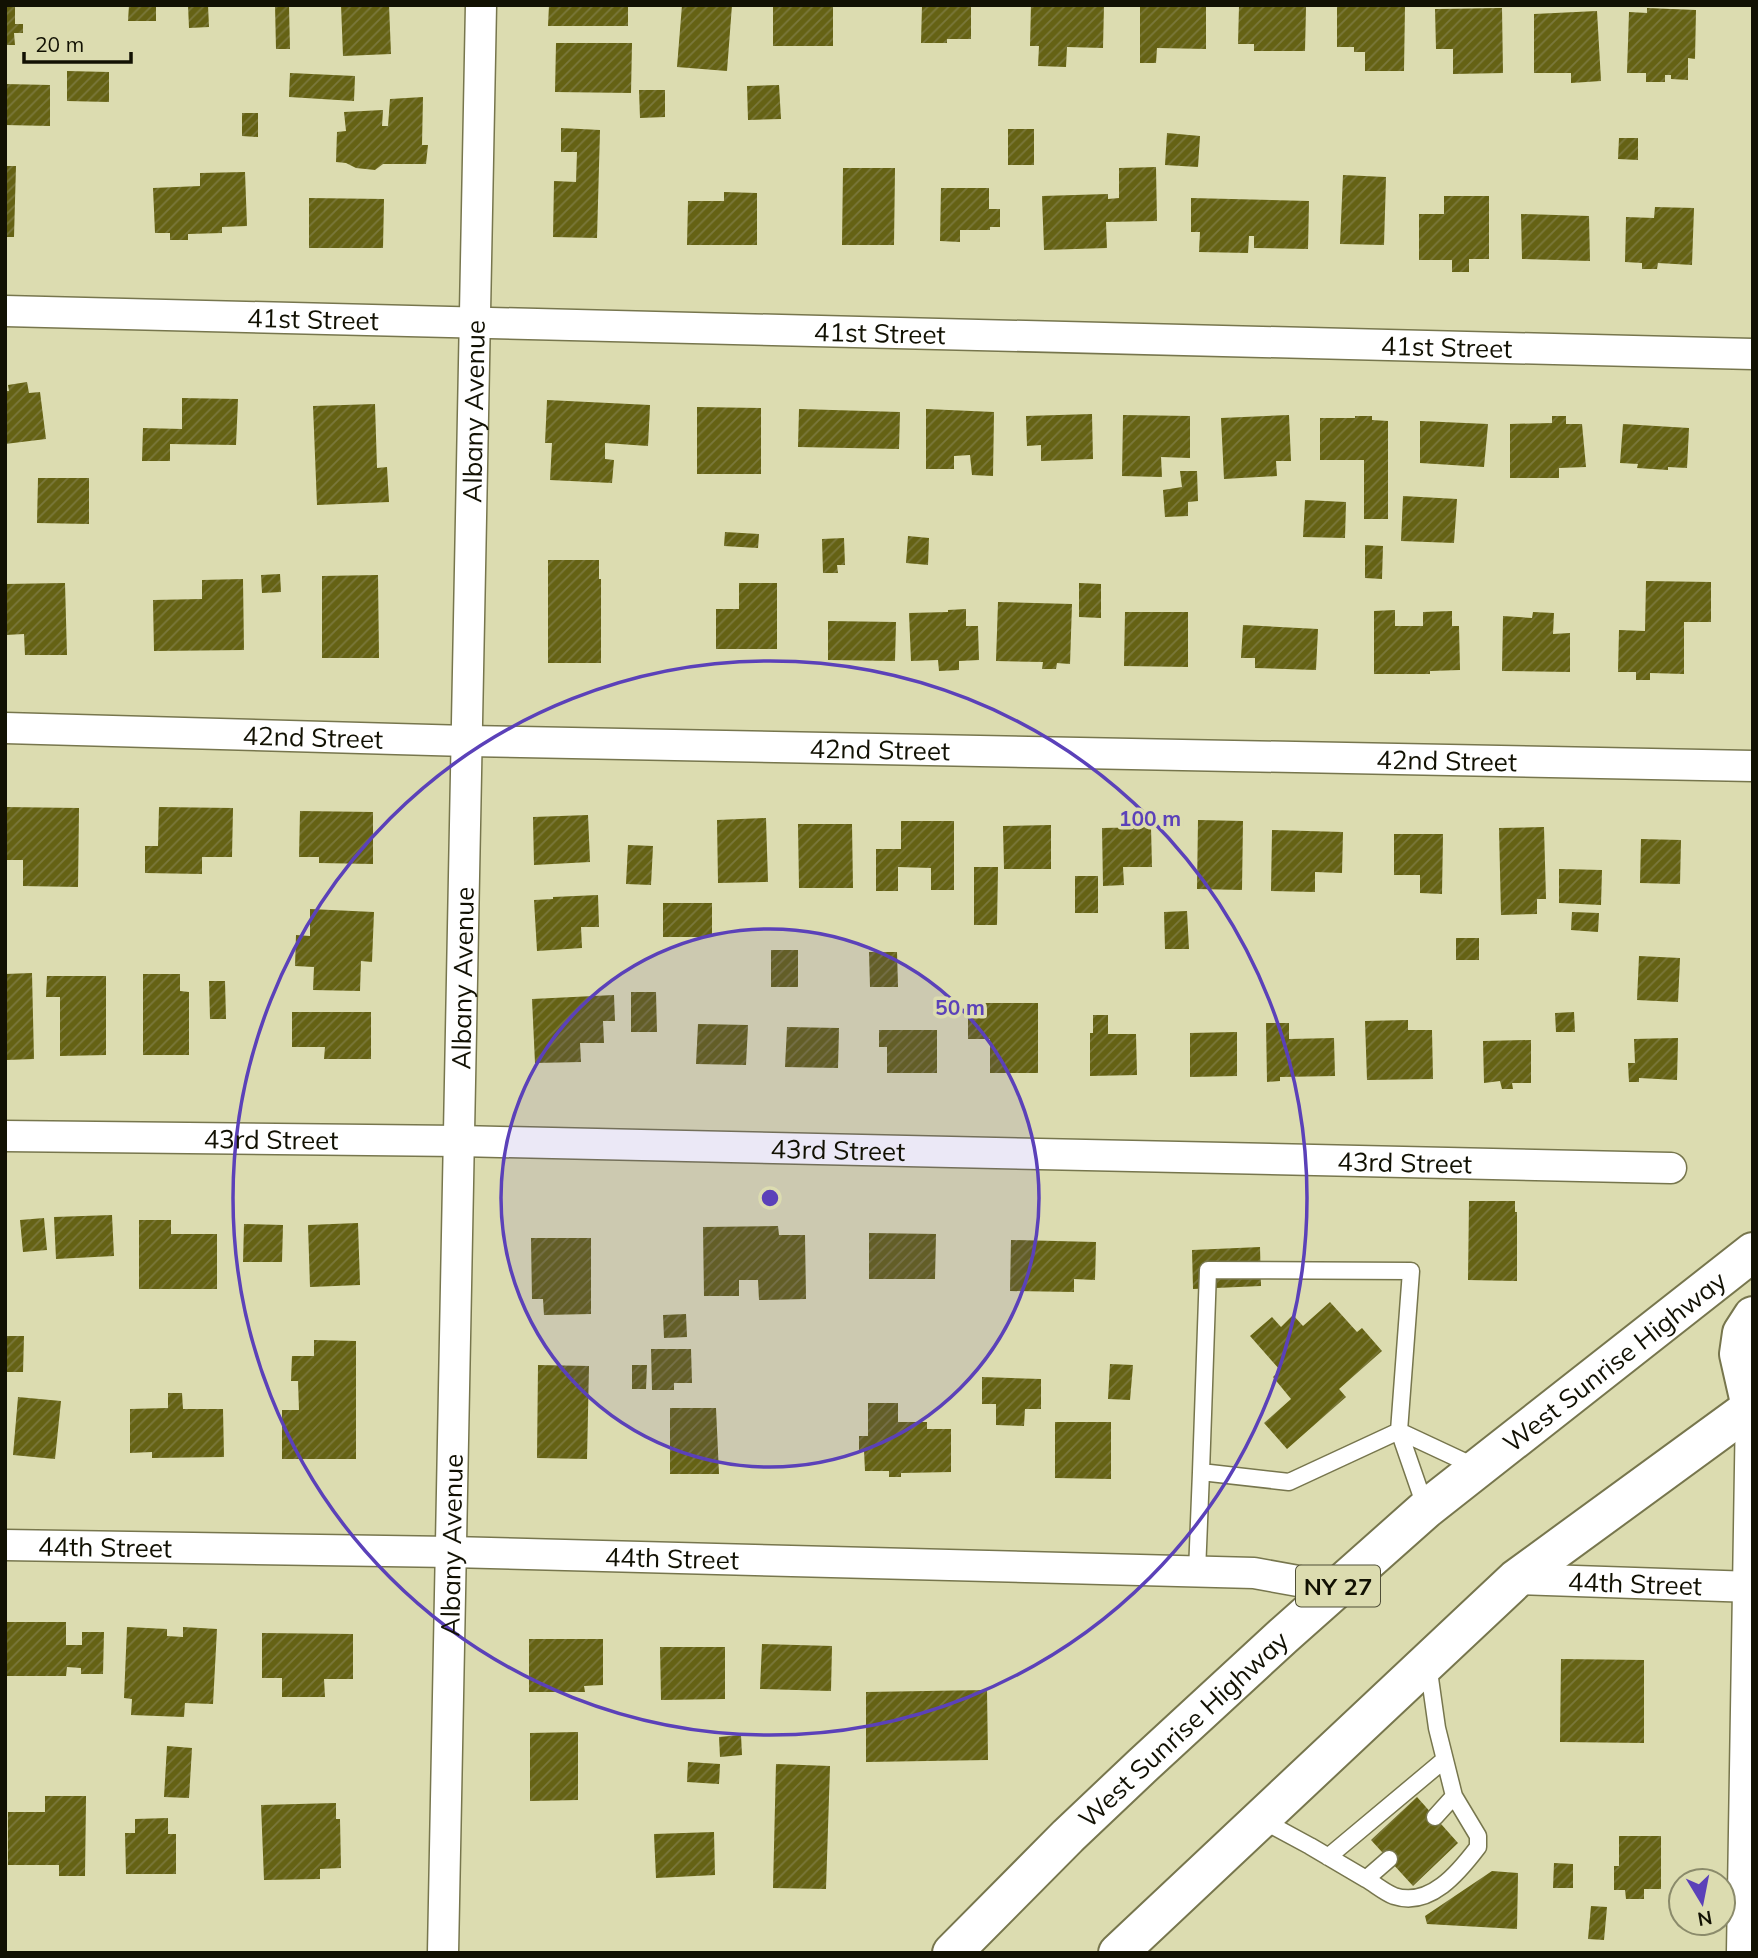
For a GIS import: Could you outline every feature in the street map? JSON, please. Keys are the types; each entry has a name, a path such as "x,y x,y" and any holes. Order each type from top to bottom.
{"highway":[{"name":"West Sunrise Highway","path":"952,1953 1068,1836 1213,1699 1426,1509 1753,1251"},
{"path":"1118,1953 1516,1579 1752,1406 1739,1353 1742,1333 1753,1316"}],"street":[{"name":"Albany Avenue","path":"443,1953 481,5"},
{"name":"41st Street","path":"5,311 1753,354"},
{"name":"42nd Street","path":"5,728 467,741 1753,766"},
{"name":"43rd Street","path":"5,1136 459,1141 1671,1168"},
{"path":"1742,1953 1752,1406"},
{"name":"44th Street","path":"5,1545 451,1552 1254,1573 1337,1588"},
{"name":"44th Street","path":"1516,1579 1750,1587"}],"lane":[{"path":"1196,1572 1208,1270 1411,1271 1399,1431 1426,1509"},
{"path":"1201,1472 1289,1482 1399,1431 1478,1468"},
{"path":"1260,1819 1393,1895 1410,1899 1432,1894 1464,1865 1478,1847 1478,1836 1454,1796 1437,1728 1428,1662"},
{"path":"1328,1857 1444,1760"},
{"path":"1435,1816 1454,1796"},
{"path":"1366,1879 1389,1859"}],"building":[{"path":"5,5 15,5 15,24 23,24 23,33 14,33 15,45 5,45"},
{"path":"129,5 156,5 156,21 128,21"},
{"path":"188,5 208,5 209,27 189,28"},
{"path":"275,5 289,5 290,49 276,49"},
{"path":"341,5 389,5 391,54 343,56"},
{"path":"549,5 628,5 628,26 548,26"},
{"path":"682,5 732,5 727,71 677,67"},
{"path":"773,5 833,5 833,46 773,46"},
{"path":"922,5 971,5 971,39 921,43"},
{"path":"1031,5 1104,5 1103,48 1067,47 1066,67 1038,66 1039,46 1030,46"},
{"path":"1140,5 1206,5 1206,49 1157,48 1156,63 1140,63"},
{"path":"1239,6 1306,7 1305,51 1254,51 1254,44 1238,44"},
{"path":"1405,6 1404,71 1365,71 1365,52 1354,52 1354,47 1337,47 1337,7"},
{"path":"1502,8 1503,73 1453,74 1453,49 1436,49 1435,9"},
{"path":"1647,8 1696,10 1695,59 1688,58 1688,80 1671,79 1671,75 1665,75 1665,82 1646,82 1646,73 1627,73 1629,12 1647,13"},
{"path":"1597,11 1601,81 1571,83 1571,73 1534,73 1534,14"},
{"path":"556,43 632,43 631,93 555,92"},
{"path":"67,71 109,72 109,102 67,101"},
{"path":"290,73 355,76 354,101 289,97"},
{"path":"5,84 50,85 50,126 5,125"},
{"path":"779,85 781,119 748,120 747,86"},
{"path":"639,90 665,90 665,117 640,118"},
{"path":"423,97 422,145 428,145 426,164 383,164 375,170 336,162 337,132 346,131 344,112 383,110 382,126 388,126 390,99"},
{"path":"242,113 258,113 258,137 242,136"},
{"path":"561,128 600,130 597,238 553,237 554,181 576,182 577,152 561,152"},
{"path":"1008,129 1034,129 1034,165 1008,165"},
{"path":"1167,133 1200,136 1198,167 1165,165"},
{"path":"1619,138 1638,138 1638,160 1618,159"},
{"path":"5,166 16,166 14,237 5,237"},
{"path":"1156,167 1157,221 1106,222 1107,248 1044,250 1042,196 1108,194 1108,199 1119,198 1119,168"},
{"path":"843,168 895,168 894,245 842,245"},
{"path":"245,172 247,226 222,227 222,233 188,234 188,240 170,240 170,233 155,233 153,188 200,186 200,173"},
{"path":"1343,175 1386,177 1384,245 1340,244"},
{"path":"941,188 989,188 989,209 1000,209 1000,227 990,227 990,230 960,230 960,242 940,241"},
{"path":"724,192 757,193 757,245 687,245 688,201 724,201"},
{"path":"1444,196 1489,196 1489,259 1469,259 1469,272 1452,272 1452,260 1419,260 1419,214 1444,214"},
{"path":"309,198 384,199 383,248 309,248"},
{"path":"1191,198 1309,201 1308,249 1254,248 1254,236 1249,236 1248,253 1199,252 1200,232 1191,232"},
{"path":"1655,207 1694,208 1692,265 1658,263 1657,269 1642,269 1642,263 1625,262 1626,217 1654,218"},
{"path":"1521,214 1589,216 1590,261 1522,259"},
{"path":"27,382 29,393 40,392 46,439 5,444 5,391 9,391 8,385"},
{"path":"182,398 238,399 236,445 170,444 170,461 142,461 143,428 182,429"},
{"path":"547,400 650,405 648,446 605,443 605,459 614,460 612,483 550,480 552,443 545,443"},
{"path":"375,404 377,468 387,467 389,502 317,505 313,406"},
{"path":"697,407 761,408 761,474 697,474"},
{"path":"799,409 900,412 899,449 798,447"},
{"path":"926,409 994,412 993,476 972,475 970,455 954,456 954,469 926,469"},
{"path":"1092,414 1093,459 1041,461 1041,445 1027,446 1026,416"},
{"path":"1123,415 1190,416 1190,458 1161,457 1162,477 1122,476"},
{"path":"1289,415 1291,461 1276,461 1277,476 1224,479 1221,418"},
{"path":"1372,416 1372,420 1388,421 1388,519 1364,519 1364,460 1320,460 1320,418"},
{"path":"1552,416 1566,416 1566,424 1582,424 1586,467 1559,468 1559,478 1510,478 1510,424 1552,423"},
{"path":"1420,421 1488,424 1484,467 1420,463"},
{"path":"1623,424 1689,428 1687,468 1637,468 1638,464 1620,463"},
{"path":"1180,471 1197,471 1198,501 1188,502 1188,516 1165,517 1163,490 1182,487"},
{"path":"38,478 89,478 89,524 37,523"},
{"path":"1403,496 1457,499 1454,543 1401,541"},
{"path":"1305,500 1346,502 1345,538 1303,537"},
{"path":"725,532 759,534 758,548 724,546"},
{"path":"908,536 929,538 928,565 906,563"},
{"path":"844,538 845,565 837,565 838,573 823,573 822,539"},
{"path":"1365,545 1383,546 1382,579 1365,578"},
{"path":"548,560 599,560 601,663 548,663"},
{"path":"280,574 281,592 262,593 261,575"},
{"path":"378,575 379,658 322,658 322,576"},
{"path":"243,579 244,650 154,651 153,600 202,599 202,580"},
{"path":"1646,581 1711,582 1711,622 1684,622 1684,674 1650,673 1650,680 1636,680 1636,672 1618,672 1619,630 1645,631"},
{"path":"65,583 67,655 25,655 24,634 5,635 5,584"},
{"path":"739,583 777,583 777,649 716,649 716,609 739,609"},
{"path":"1079,583 1101,584 1101,618 1079,617"},
{"path":"998,602 1072,604 1070,664 1057,663 1056,669 1042,669 1043,662 996,661"},
{"path":"966,609 966,626 978,626 979,660 959,661 959,670 939,671 938,660 911,661 909,613"},
{"path":"1395,610 1395,626 1423,626 1423,612 1452,611 1452,626 1459,626 1460,670 1430,671 1430,674 1374,674 1374,611"},
{"path":"1125,612 1188,612 1188,667 1124,666"},
{"path":"1533,612 1554,613 1553,634 1570,633 1570,672 1502,671 1503,616 1532,618"},
{"path":"828,621 896,622 895,661 828,660"},
{"path":"1243,625 1318,629 1316,670 1255,668 1255,658 1241,658"},
{"path":"5,807 79,808 78,887 23,886 23,860 5,860"},
{"path":"159,807 233,808 232,857 202,857 202,874 145,873 145,846 158,846"},
{"path":"300,811 373,812 373,864 319,863 319,857 299,857"},
{"path":"588,815 590,862 534,865 533,817"},
{"path":"766,818 768,882 718,883 717,820"},
{"path":"1198,820 1243,821 1242,890 1197,889"},
{"path":"901,821 954,821 954,890 931,890 931,868 898,867 898,891 876,891 876,849 901,849"},
{"path":"798,824 852,824 853,888 799,888"},
{"path":"1051,825 1051,869 1004,869 1003,826"},
{"path":"1151,827 1152,867 1123,867 1124,885 1103,886 1102,828"},
{"path":"1544,827 1546,899 1537,899 1537,914 1501,915 1499,828"},
{"path":"1272,830 1343,832 1342,873 1315,872 1315,892 1271,891"},
{"path":"1394,834 1443,834 1442,894 1420,893 1420,875 1394,875"},
{"path":"1641,839 1681,840 1680,884 1640,883"},
{"path":"628,845 653,846 651,885 626,884"},
{"path":"974,867 998,867 997,925 974,925"},
{"path":"1559,869 1602,870 1601,905 1559,903"},
{"path":"1075,876 1098,876 1098,913 1075,913"},
{"path":"598,895 599,927 581,927 582,948 537,951 534,900"},
{"path":"663,903 712,903 712,937 663,937"},
{"path":"310,909 374,912 372,962 361,961 360,991 313,990 314,967 295,966 296,935 310,936"},
{"path":"1187,911 1189,949 1165,949 1164,912"},
{"path":"1572,912 1599,913 1598,932 1571,930"},
{"path":"1456,938 1479,938 1479,960 1456,960"},
{"path":"771,950 798,950 798,987 771,987"},
{"path":"869,952 897,952 898,987 870,987"},
{"path":"1639,956 1680,958 1678,1002 1637,1000"},
{"path":"32,973 34,1059 6,1060 5,974"},
{"path":"143,974 180,974 180,991 189,992 189,1055 143,1055"},
{"path":"47,976 106,976 106,1055 60,1056 60,997 46,997"},
{"path":"209,981 225,981 226,1019 210,1019"},
{"path":"631,992 656,992 657,1032 631,1032"},
{"path":"614,995 615,1021 603,1021 604,1043 580,1043 581,1062 535,1063 532,999"},
{"path":"968,1003 1038,1003 1038,1073 990,1073 990,1039 968,1039"},
{"path":"292,1012 371,1012 371,1059 324,1059 325,1047 292,1047"},
{"path":"1574,1012 1575,1032 1556,1032 1555,1013"},
{"path":"1093,1015 1108,1015 1108,1034 1136,1034 1137,1075 1090,1076 1090,1033 1093,1033"},
{"path":"1408,1020 1408,1030 1432,1030 1433,1079 1367,1080 1365,1021"},
{"path":"1266,1023 1289,1023 1289,1039 1334,1038 1335,1076 1280,1077 1280,1081 1267,1082"},
{"path":"698,1024 748,1025 746,1065 696,1064"},
{"path":"787,1027 839,1028 838,1068 785,1067"},
{"path":"879,1030 937,1030 937,1073 887,1073 887,1047 879,1047"},
{"path":"1237,1032 1237,1076 1190,1077 1190,1033"},
{"path":"1678,1038 1677,1080 1639,1078 1639,1082 1629,1082 1628,1063 1635,1063 1634,1039"},
{"path":"1531,1040 1531,1083 1512,1083 1513,1089 1502,1089 1500,1081 1484,1083 1483,1041"},
{"path":"1469,1201 1515,1201 1517,1281 1468,1280"},
{"path":"112,1215 114,1256 56,1259 54,1217"},
{"path":"44,1218 47,1250 23,1252 20,1220"},
{"path":"139,1220 171,1220 171,1234 217,1234 217,1289 139,1289"},
{"path":"358,1223 360,1285 310,1287 308,1225"},
{"path":"244,1224 283,1225 282,1262 243,1262"},
{"path":"778,1226 779,1235 805,1235 806,1299 759,1300 758,1280 739,1280 739,1296 704,1296 703,1227"},
{"path":"869,1233 936,1234 935,1279 869,1279"},
{"path":"531,1238 591,1238 591,1314 544,1315 543,1299 532,1299"},
{"path":"1011,1240 1096,1242 1095,1280 1074,1279 1074,1292 1010,1291"},
{"path":"1260,1247 1261,1286 1193,1289 1192,1250"},
{"path":"1330,1302 1357,1332 1362,1328 1382,1351 1339,1389 1346,1397 1287,1449 1264,1423 1291,1399 1273,1377 1280,1370 1250,1336 1272,1317 1281,1327 1293,1315 1303,1326"},
{"path":"686,1314 687,1337 664,1338 663,1315"},
{"path":"5,1336 24,1336 23,1372 5,1372"},
{"path":"314,1340 356,1341 356,1459 282,1459 282,1410 299,1410 298,1381 291,1381 292,1356 314,1356"},
{"path":"651,1349 691,1349 692,1383 674,1383 674,1390 652,1390"},
{"path":"1110,1364 1133,1365 1130,1400 1108,1399"},
{"path":"538,1365 589,1366 587,1459 537,1458"},
{"path":"632,1365 647,1365 646,1389 632,1389"},
{"path":"982,1377 1041,1379 1041,1409 1025,1409 1024,1426 996,1425 996,1404 982,1404"},
{"path":"168,1393 182,1393 183,1409 223,1409 224,1457 152,1458 152,1452 130,1453 130,1409 168,1408"},
{"path":"18,1397 61,1401 55,1459 13,1455"},
{"path":"868,1403 898,1403 898,1422 927,1422 927,1429 951,1429 951,1472 901,1473 901,1477 889,1477 889,1471 865,1471 864,1450 859,1450 859,1436 868,1436"},
{"path":"670,1408 716,1408 719,1474 670,1474"},
{"path":"1055,1422 1111,1422 1111,1479 1055,1478"},
{"path":"6,1622 66,1622 66,1645 82,1645 82,1632 104,1632 103,1674 81,1674 81,1668 67,1667 66,1676 5,1676"},
{"path":"127,1627 167,1629 167,1636 183,1637 183,1627 217,1629 213,1704 185,1703 184,1717 131,1715 132,1699 124,1698"},
{"path":"262,1633 353,1634 353,1679 324,1679 325,1697 282,1697 282,1678 262,1678"},
{"path":"529,1639 603,1639 603,1685 584,1686 585,1692 529,1692"},
{"path":"762,1644 832,1646 831,1691 760,1689"},
{"path":"660,1647 725,1647 725,1699 661,1700"},
{"path":"1561,1659 1644,1660 1644,1743 1560,1742"},
{"path":"987,1690 988,1760 866,1762 866,1692"},
{"path":"578,1732 578,1800 530,1801 530,1733"},
{"path":"741,1735 742,1755 720,1757 719,1737"},
{"path":"167,1746 192,1748 189,1798 164,1797"},
{"path":"688,1762 720,1764 719,1784 687,1782"},
{"path":"776,1764 830,1766 826,1889 773,1888"},
{"path":"45,1796 86,1796 85,1876 59,1876 59,1865 8,1865 8,1812 45,1812"},
{"path":"1417,1797 1458,1843 1413,1886 1371,1840"},
{"path":"336,1803 336,1819 340,1819 341,1868 320,1869 320,1879 264,1880 261,1805"},
{"path":"168,1818 168,1834 176,1834 176,1874 126,1874 125,1833 135,1833 135,1819"},
{"path":"714,1832 715,1875 656,1878 654,1834"},
{"path":"1619,1836 1661,1836 1661,1889 1644,1889 1644,1899 1626,1899 1625,1890 1614,1890 1614,1866 1619,1866"},
{"path":"1554,1863 1573,1864 1573,1888 1553,1888"},
{"path":"1492,1871 1518,1873 1517,1929 1427,1924 1425,1916"},
{"path":"1591,1906 1607,1907 1604,1940 1588,1939"}]}
